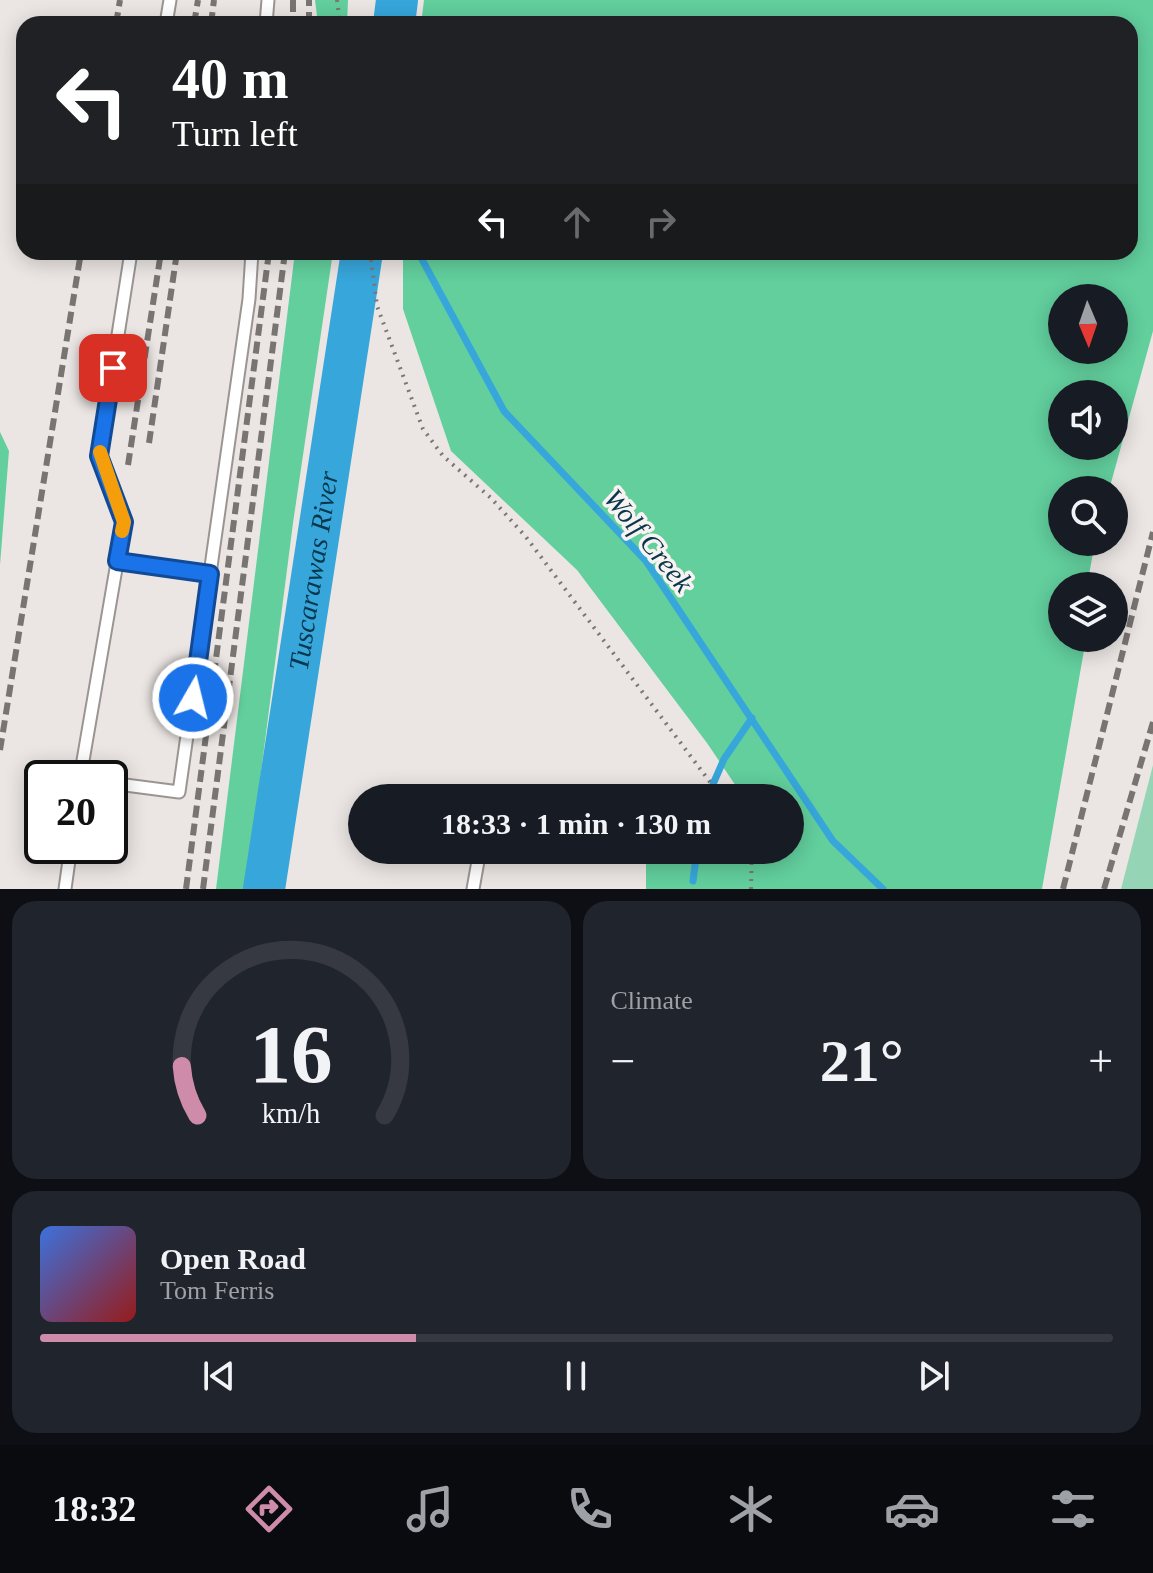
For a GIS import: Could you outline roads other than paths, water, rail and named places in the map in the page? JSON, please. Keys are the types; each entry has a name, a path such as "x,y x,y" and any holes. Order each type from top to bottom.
{"lane":[{"path":"83,760 124,522 99,456 130,260"},
{"path":"128,785 179,792 249,299 251,260"},
{"path":"117,561 210,574"},
{"path":"65,889 68,864"},
{"path":"473,889 477,864"}],"waterway":[{"name":"Tuscarawas River","path":"395,16 397,0"},
{"name":"Tuscarawas River","path":"264,889 361,260"},
{"name":"Wolf Creek","path":"422,260 504,411 646,561 833,841 883,889"},
{"path":"713,784 724,759 752,718"},
{"path":"693,881 695,864"}],"railway":[{"path":"117,16 120,0"},
{"path":"195,16 198,0"},
{"path":"212,16 214,0"},
{"path":"293,0 293,16"},
{"path":"309,0 309,16"},
{"path":"0,750 80,260"},
{"path":"128,465 160,260"},
{"path":"149,443 176,260"},
{"path":"186,889 268,260"},
{"path":"203,889 284,260"},
{"path":"1063,889 1153,532"},
{"path":"1104,889 1153,722"}]}
